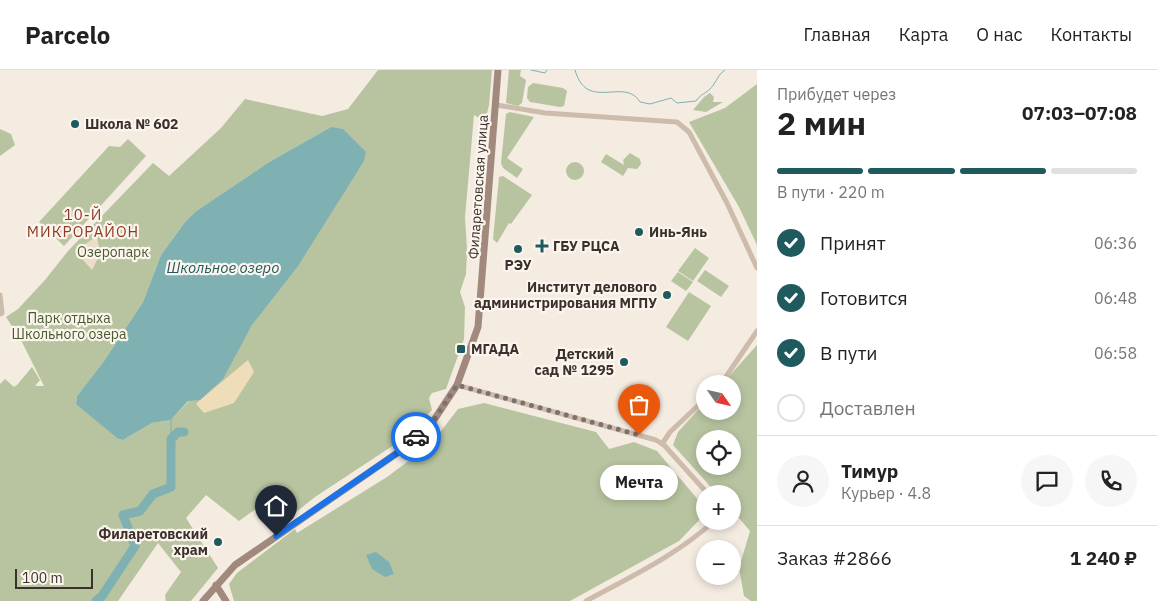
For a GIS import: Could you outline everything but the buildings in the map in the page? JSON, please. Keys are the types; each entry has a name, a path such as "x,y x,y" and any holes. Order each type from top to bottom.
{"street":[{"name":"Филаретовская улица","path":"203,601 235,565 403,449 432,423 457,385 478,327 497,105 498,70"},
{"path":"497,105 545,113 678,122 689,132 727,203 757,268"},
{"path":"0,294 2,313 0,314"},
{"path":"727,375 757,331"},
{"path":"457,385 656,440 662,444 700,485"},
{"path":"662,444 670,432 696,407"},
{"path":"586,601 670,554 704,530"},
{"path":"216,585 226,601"}],"green space":[{"path":"378,70 492,70 489,105 485,122 474,115 465,217 466,274 460,292 465,307 464,339 446,389 432,393 429,398 432,410 406,437 315,497 291,516 278,493 239,521 206,495 186,518 218,568 191,601 166,601 165,595 181,572 158,543 118,601 0,601 0,384 5,379 14,387 32,367 40,380 35,386 44,386 21,340 6,317 18,309 45,280 68,251 153,163 169,176 221,128 245,99 322,116 348,109","holes":["331,127 286,279 252,325 240,346 171,420 152,423 123,440 118,439 76,403 77,396 104,361 143,302 161,255 185,222 195,212 269,162"]},
{"path":"509,70 521,70 520,76 526,80 522,103 518,106 506,103"},
{"path":"533,83 563,88 567,91 564,106 530,102 527,98 528,87"},
{"path":"757,84 757,245 739,207 689,122 725,108"},
{"path":"710,93 714,97 713,102 723,102 706,112 693,110 704,97"},
{"path":"510,112 534,117 507,158 523,169 517,178 503,168 501,163 506,114"},
{"path":"0,129 11,134 15,145 0,156"},
{"path":"128,139 146,156 64,246 39,222 109,146 120,147"},
{"path":"630,153 640,159 641,164 637,169 628,168 623,176 601,162 606,154 624,165 623,160"},
{"path":"575,162 581,165 584,171 581,177 575,180 569,177 566,171 569,165"},
{"path":"503,176 532,195 511,224 509,223 497,243 493,239 499,177"},
{"path":"695,248 709,258 693,281 678,271"},
{"path":"705,270 729,286 721,297 697,281"},
{"path":"678,272 693,282 686,291 671,281"},
{"path":"689,292 711,306 688,341 666,327"},
{"path":"757,345 757,601 751,601 744,596 741,579 741,561 750,531 741,520 741,485 709,485 700,475 741,475 741,430 696,430 696,471 673,445 678,432 696,412 696,420 741,420 741,375 730,375"},
{"path":"484,403 596,432 609,449 634,442 657,451 696,497 696,523 679,541 570,601 234,601 229,584 237,573 295,529 297,533 387,477 431,444 458,409"}],"sand":[{"path":"248,360 254,372 234,403 204,413 196,404"}],"shaded area":[{"path":"97,236 100,254 92,270 75,251"}],"water":[{"name":"Школьное озеро","path":"331,127 343,129 366,152 364,161 298,266 252,325 223,379 200,400 188,401 171,420 152,423 123,440 118,439 76,404 77,396 104,361 143,302 161,255 185,222 195,212 269,162"},
{"path":"376,552 389,562 394,574 385,577 372,569 366,555"}],"waterway":[{"path":"531,70 545,73 547,70"},
{"path":"575,70 581,83 588,89 597,92 625,92 633,95 640,102 650,104 671,98 677,103 696,101 711,88 725,70"},
{"path":"171,420 171,439"},
{"path":"96,601 102,596 135,546 123,515 140,511 153,494 171,487 171,439 178,432 184,432"}],"way so far":[{"path":"416,437 432,423 457,385 639,435"}],"place":[{"name":"Школа № 602","path":"75,124"},
{"name":"Инь-Янь","path":"639,232"},
{"name":"ГБУ РЦСА","path":"542,246"},
{"name":"РЭУ","path":"518,249"},
{"name":"Институт делового администрирования МГПУ","path":"667,295"},
{"name":"МГАДА","path":"461,349"},
{"name":"Детский сад № 1295","path":"624,362"},
{"name":"Мечта","path":"639,435"},
{"name":"Филаретовский храм","path":"218,542"}],"district":[{"name":"10-Й МИКРОРАЙОН","path":"83,222"}],"route":[{"path":"276,536 403,449 416,437"}],"park label":[{"name":"Озеропарк","path":"113,252"},
{"name":"Парк отдыха Школьного озера","path":"69,326"}]}
